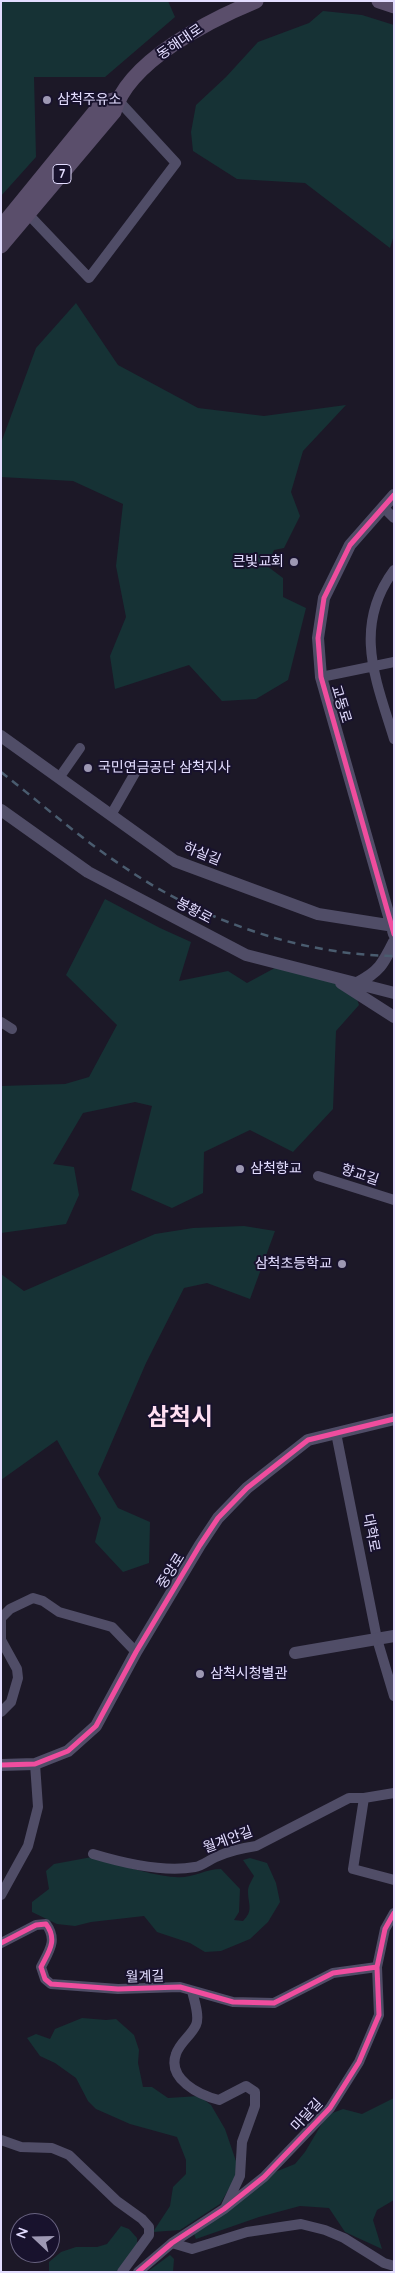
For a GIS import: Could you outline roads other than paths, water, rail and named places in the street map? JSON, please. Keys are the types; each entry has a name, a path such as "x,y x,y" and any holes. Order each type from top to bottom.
{"main road":[{"name":"동해대로","path":"1,246 114,112 118,99 126,86 156,57 225,14 256,1"},
{"path":"379,1 394,6"},
{"name":"동해대로","path":"1,227 102,103 118,99"}],"street":[{"path":"28,214 89,278 176,163 118,99"},
{"name":"교동로","path":"393,929 321,677 318,638 324,598 350,545 394,495"},
{"path":"383,507 394,518"},
{"path":"394,570 386,581 371,623 369,646 371,667 394,740"},
{"path":"321,677 394,662"},
{"name":"하실길","path":"1,736 176,861 318,914 393,929"},
{"path":"59,778 80,748"},
{"path":"111,815 139,766"},
{"name":"봉황로","path":"1,810 88,872 246,955 394,993"},
{"path":"356,983 373,976 381,967 394,942"},
{"path":"332,977 394,1017"},
{"path":"1,1022 12,1029"},
{"name":"향교길","path":"318,1176 394,1200"},
{"name":"중앙로","path":"1,1765 35,1764 68,1751 96,1726 136,1652 218,1518 246,1488 308,1440 394,1419"},
{"name":"대학로","path":"336,1432 377,1639 393,1690"},
{"path":"1,1712 11,1702 18,1678 17,1669 2,1640 2,1618 10,1608 20,1603 32,1598 43,1601 58,1612 112,1627 136,1652"},
{"path":"295,1653 394,1636"},
{"path":"1,1895 28,1846 38,1807 35,1764"},
{"name":"월계안길","path":"93,1854 113,1860 156,1867 178,1869 197,1867 235,1850 256,1846 349,1798 394,1794"},
{"path":"364,1798 352,1869 394,1880"},
{"name":"마달길","path":"138,2272 172,2243 224,2209 264,2177 330,2108 359,2062 379,2015 377,1967 385,1929 394,1913"},
{"name":"월계길","path":"1,1943 36,1925 46,1924 52,1932 53,1941 41,1967 45,1979 51,1984 118,1989 180,1987 233,2002 274,2004 333,1973 377,1967"},
{"path":"192,1991 197,2011 197,2024 176,2054 174,2064 179,2076 186,2084 198,2092 219,2100 246,2086 255,2092 255,2106 242,2142 240,2176 224,2209"},
{"path":"1,2140 21,2147 52,2148 69,2155 117,2201 142,2219 149,2227 149,2235 122,2272"},
{"path":"172,2243 192,2249 247,2232 302,2224 332,2233 384,2263 394,2266"}],"railway":[{"path":"1,772 108,856 154,886 185,903 253,931 288,941 323,949 394,956"}],"place":[{"name":"삼척주유소","path":"47,100"},
{"name":"큰빛교회","path":"294,562"},
{"name":"국민연금공단 삼척지사","path":"88,768"},
{"name":"삼척향교","path":"240,1169"},
{"name":"삼척초등학교","path":"342,1264"},
{"name":"삼척시청별관","path":"200,1674"}],"district":[{"name":"삼척시","path":"180,1418"}]}
